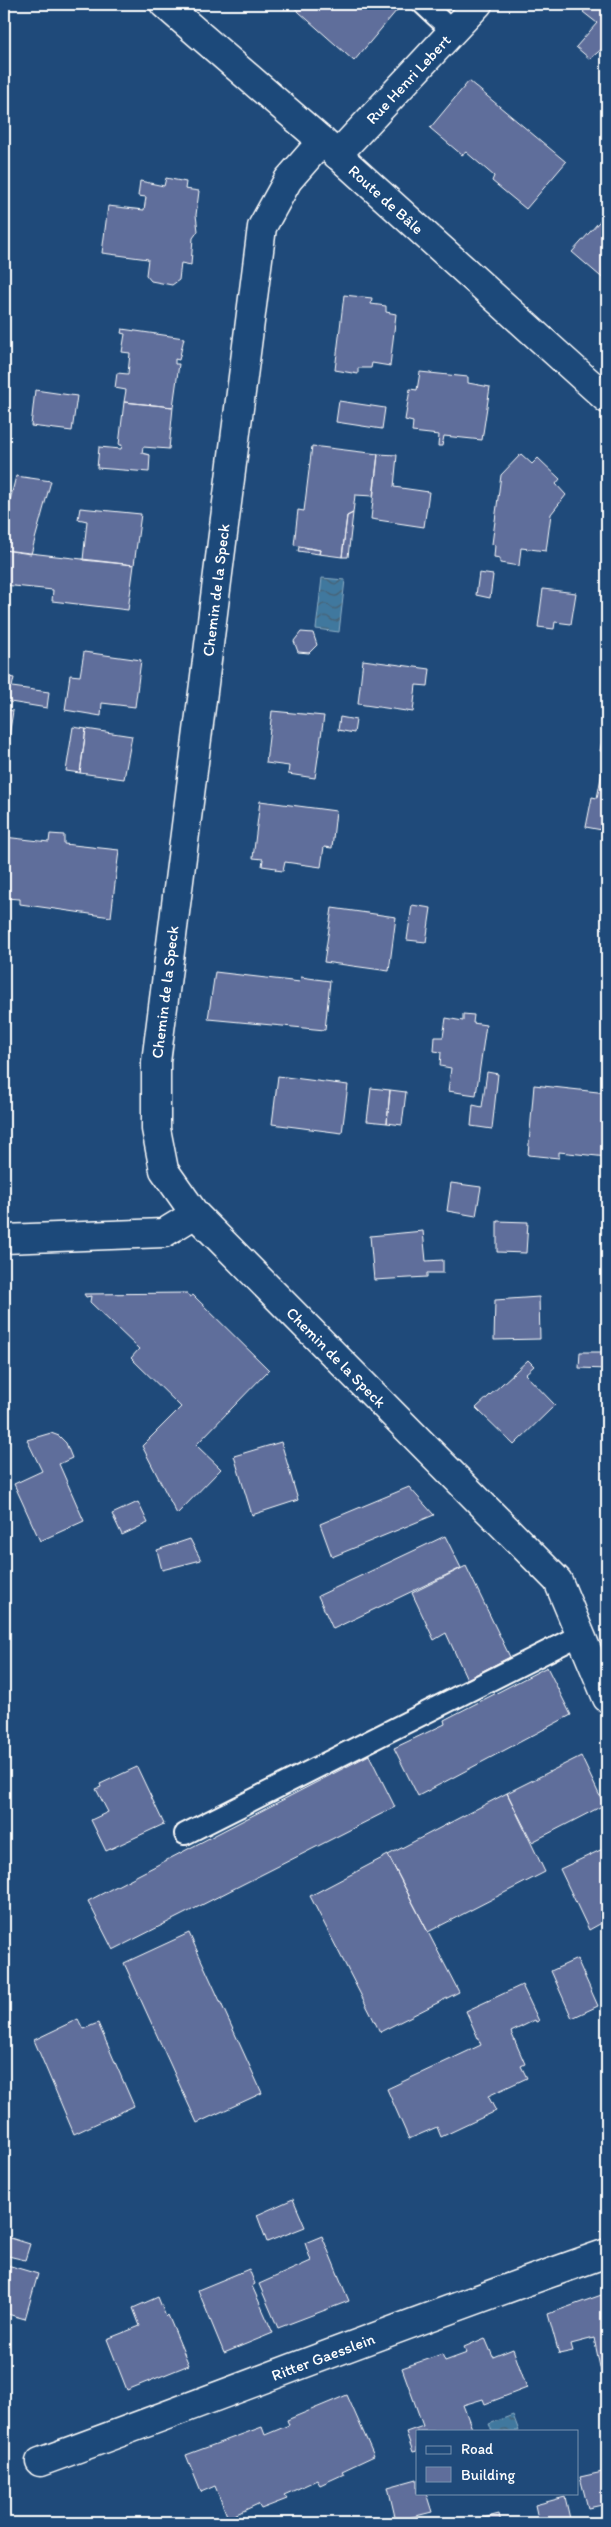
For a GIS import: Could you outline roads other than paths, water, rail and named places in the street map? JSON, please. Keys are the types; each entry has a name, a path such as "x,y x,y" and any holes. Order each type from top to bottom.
{"street":[{"name":"Route de Bâle","path":"164,4 330,148 607,399"},
{"name":"Rue Henri Lebert","path":"330,148 478,4"},
{"name":"Chemin de la Speck","path":"330,148 288,180 262,227 156,1062 156,1129 164,1170 195,1214 558,1581 582,1634 607,1698"},
{"path":"4,1239 164,1233 195,1214"},
{"name":"Ritter Gaesslein","path":"40,2462 278,2375 455,2306 607,2253"}],"lane":[{"path":"423,4 452,31"},
{"path":"185,1834 582,1634"}],"water":[{"path":"322,578 345,580 339,632 316,629"},
{"path":"513,2415 519,2430 492,2430 489,2424"}]}
